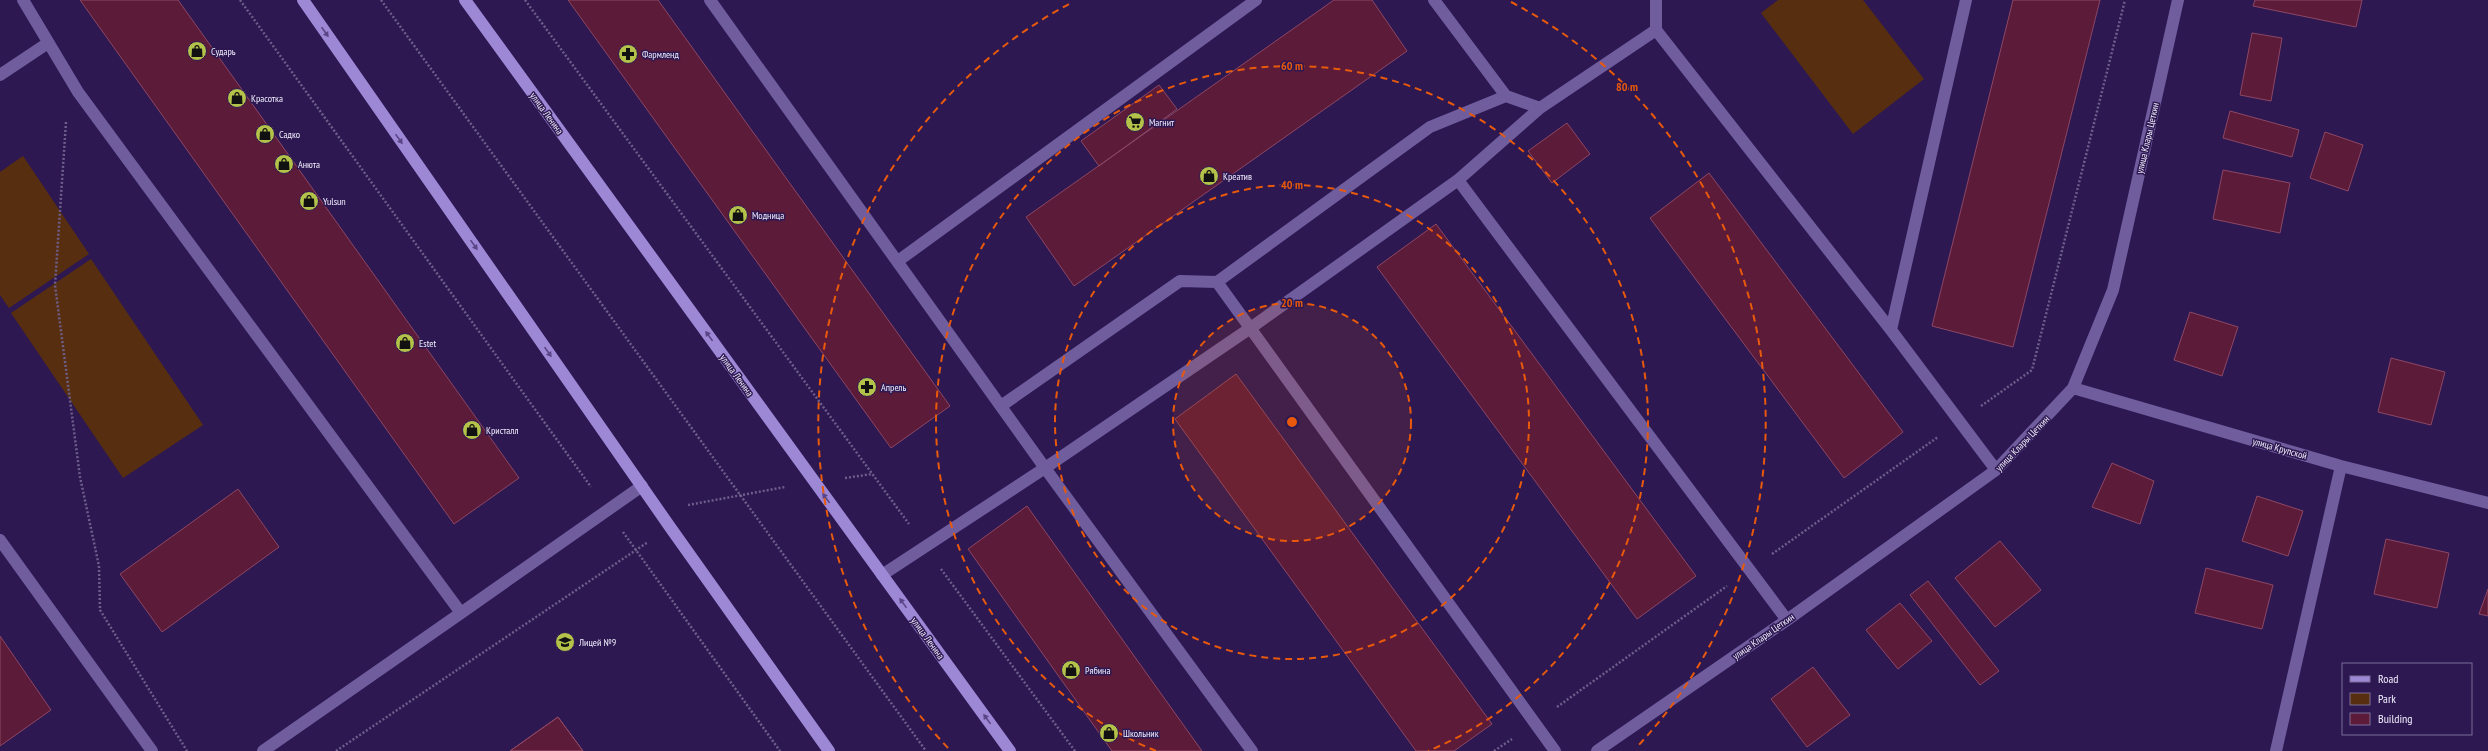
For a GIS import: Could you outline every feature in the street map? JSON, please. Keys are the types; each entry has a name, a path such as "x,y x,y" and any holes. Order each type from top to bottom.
{"main road":[{"path":"303,0 670,527 829,751"},
{"name":"улица Ленина","path":"465,0 1010,751"}],"street":[{"path":"23,0 78,92 461,612"},
{"path":"710,0 1045,468 1252,751"},
{"path":"898,261 1256,0"},
{"path":"1434,0 1506,96 1540,108"},
{"path":"1656,0 1656,30 1891,330 1996,470"},
{"path":"1891,330 1966,0"},
{"name":"улица Клары Цеткин","path":"1597,751 1787,620 1996,470 2073,388 2113,290 2178,0"},
{"path":"882,574 1045,468 1252,327 1458,180 1540,108 1656,30"},
{"path":"0,75 48,43"},
{"path":"1001,406 1180,281 1217,282 1430,127 1506,96"},
{"path":"1458,180 1787,620"},
{"path":"1217,282 1252,327 1555,751"},
{"name":"улица Крупской","path":"2073,388 2342,466 2488,503"},
{"path":"2276,751 2342,466"},
{"path":"263,751 642,486"},
{"path":"0,540 152,751"}],"path":[{"path":"240,0 592,488"},
{"path":"381,0 926,751"},
{"path":"525,0 1075,751"},
{"path":"1494,751 2032,370 2125,0"},
{"path":"78,92 65,127 55,285 80,478 98,566 100,610 187,751"},
{"path":"659,511 740,494 872,474"},
{"path":"619,527 780,751"},
{"path":"336,751 670,527"}],"green space":[{"path":"1778,0 1863,0 1924,79 1853,134 1761,13"},
{"path":"23,156 89,254 9,308 0,295 0,172"},
{"path":"91,259 203,425 123,478 11,313"}],"building":[{"path":"80,0 178,0 519,478 454,524"},
{"path":"568,0 658,0 950,406 891,448"},
{"path":"1334,0 1372,0 1407,51 1074,286 1026,217"},
{"path":"2013,0 2100,0 2013,347 1932,326"},
{"path":"2255,0 2362,0 2356,27 2253,6"},
{"path":"2252,33 2282,38 2271,101 2240,95"},
{"path":"1159,85 1177,109 1099,166 1081,141"},
{"path":"2230,111 2299,130 2292,157 2223,138"},
{"path":"1567,123 1590,154 1552,183 1528,151"},
{"path":"2325,132 2363,145 2348,191 2310,178"},
{"path":"2223,170 2290,183 2280,233 2213,219"},
{"path":"1709,173 1903,432 1844,478 1650,218"},
{"path":"1436,224 1696,576 1637,619 1377,267"},
{"path":"2190,312 2238,327 2222,376 2174,360"},
{"path":"2391,358 2445,372 2431,425 2378,412"},
{"path":"1236,374 1492,724 1454,751 1416,751 1175,419"},
{"path":"2112,463 2154,481 2140,524 2092,507"},
{"path":"238,489 279,547 162,632 120,574"},
{"path":"2257,496 2303,511 2288,556 2242,541"},
{"path":"1027,506 1202,751 1112,751 968,549"},
{"path":"2386,539 2449,553 2437,608 2374,594"},
{"path":"2000,541 2041,590 1995,627 1955,578"},
{"path":"2206,568 2273,585 2262,629 2195,613"},
{"path":"1928,581 1999,671 1980,685 1910,595"},
{"path":"2488,589 2488,616 2479,614"},
{"path":"1900,603 1932,641 1898,669 1866,630"},
{"path":"0,636 51,710 0,746"},
{"path":"1813,667 1850,715 1807,747 1771,699"},
{"path":"558,717 583,751 510,751"},
{"path":"558,717 583,751 510,751"}],"place":[{"name":"Сударь","path":"197,51"},
{"name":"Фармленд","path":"628,54"},
{"name":"Красотка","path":"237,98"},
{"name":"Магнит","path":"1135,122"},
{"name":"Садко","path":"265,134"},
{"name":"Анюта","path":"284,164"},
{"name":"Креатив","path":"1209,176"},
{"name":"Yulsun","path":"309,201"},
{"name":"Модница","path":"738,215"},
{"name":"Estet","path":"405,343"},
{"name":"Апрель","path":"867,387"},
{"name":"Кристалл","path":"472,430"},
{"name":"Лицей №9","path":"565,642"},
{"name":"Рябина","path":"1071,670"},
{"name":"Школьник","path":"1109,733"}]}
